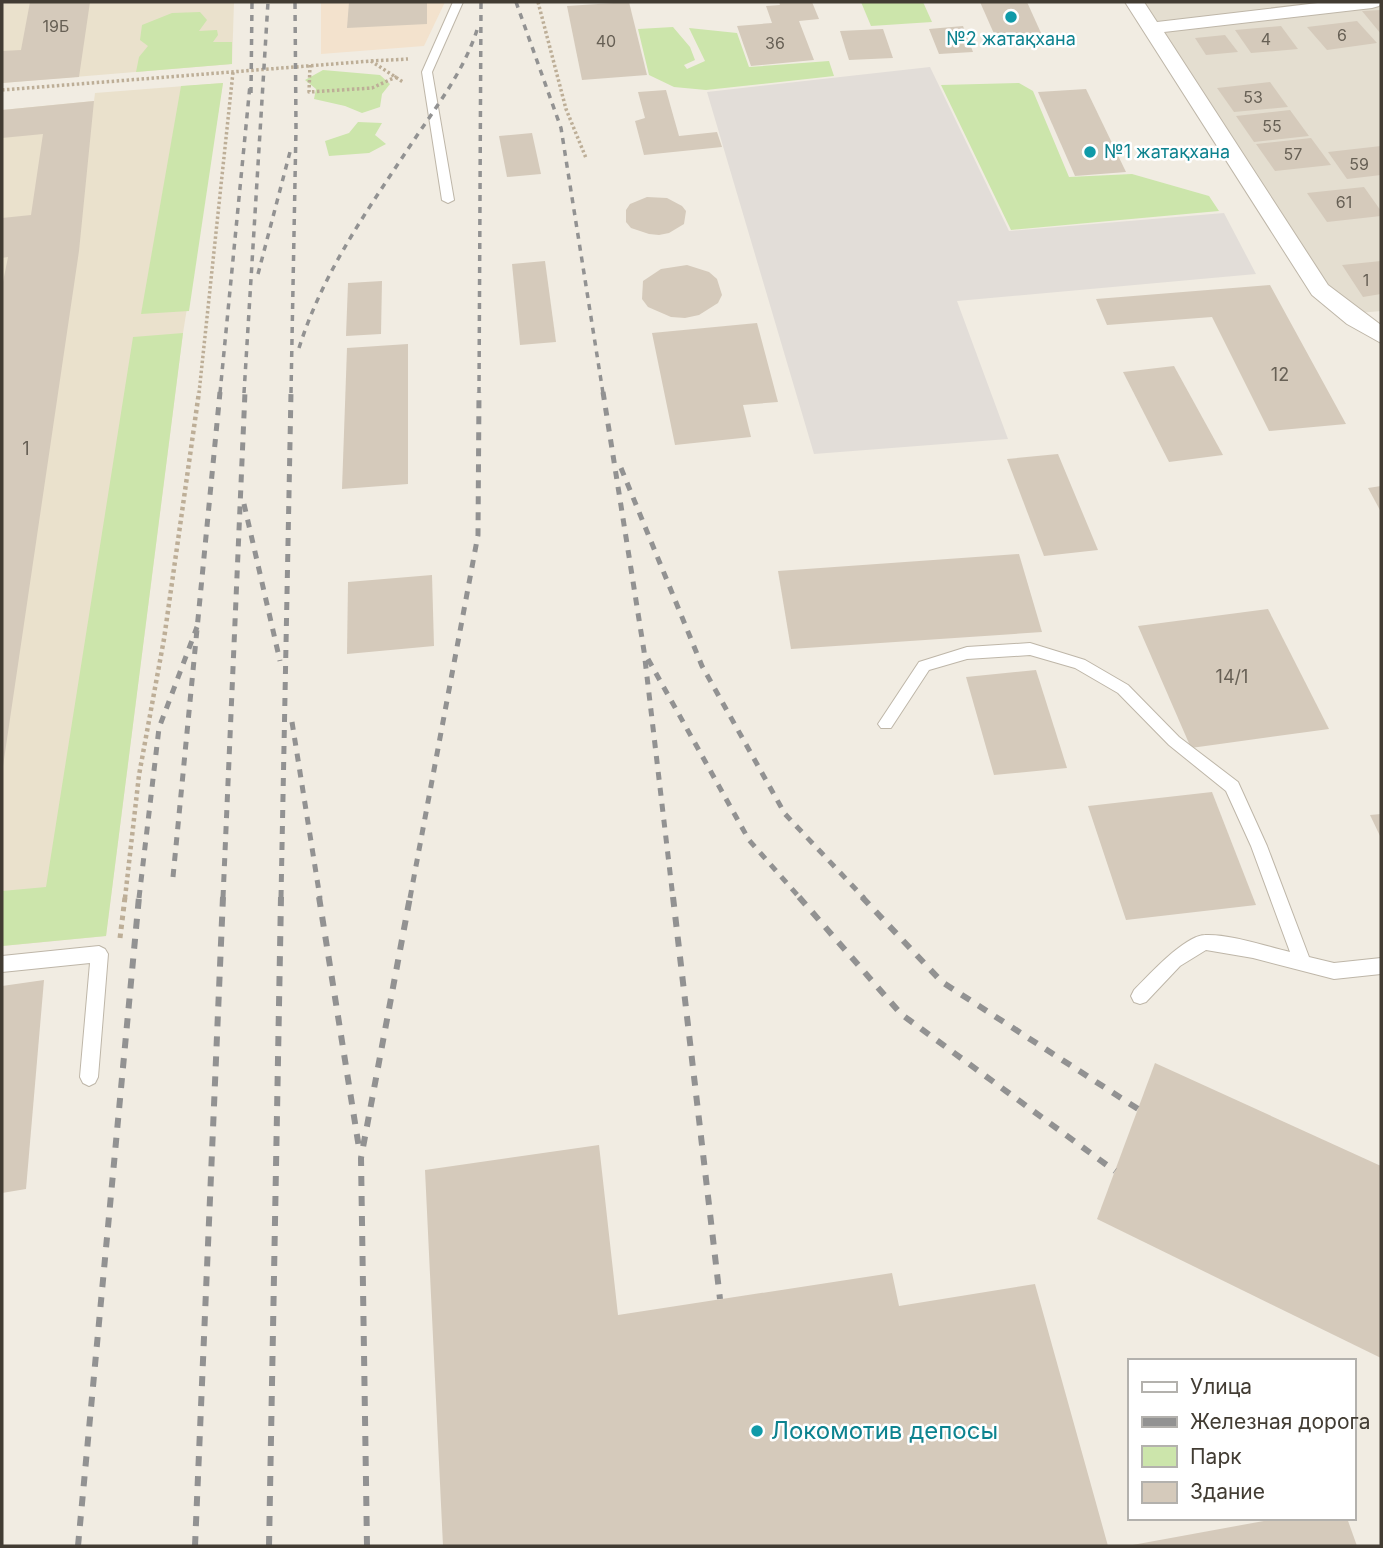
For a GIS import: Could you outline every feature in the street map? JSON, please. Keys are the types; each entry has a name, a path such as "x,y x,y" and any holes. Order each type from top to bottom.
{"street":[{"path":"1135,2 1203,112 1320,290 1355,319 1381,335"},
{"path":"1153,28 1372,2"}],"lane":[{"path":"448,200 427,72 428,58 458,2"},
{"path":"886,724 924,666 967,653 1030,649 1080,664 1123,690 1174,741 1232,787 1259,846 1303,963"},
{"path":"1140,996 1174,961 1204,942 1253,950 1334,971 1381,966"},
{"path":"2,964 99,954 89,1077"}],"path":[{"path":"538,2 566,109 586,158"},
{"path":"2,90 428,58"},
{"path":"310,65 309,92 372,88 428,58"},
{"path":"371,61 432,100"},
{"path":"99,954 120,939 139,775 164,639 201,380 233,72"}],"shaded area":[{"path":"2,2 234,2 232,64 2,83"},
{"path":"321,2 445,2 424,46 321,54"},
{"path":"1143,2 1381,2 1381,311 1338,315"},
{"path":"930,67 1009,231 1224,213 1256,274 957,301 1008,439 814,454 707,92"},
{"path":"223,83 183,333 106,936 2,946 2,110 94,101 95,93"}],"green space":[{"path":"861,2 923,2 932,22 871,26"},
{"path":"200,12 207,20 199,31 217,30 218,35 213,42 232,42 232,64 136,72 139,57 148,46 140,40 142,25 172,13"},
{"path":"673,27 690,47 695,60 684,65 687,69 705,61 689,28 737,33 749,67 829,61 834,76 706,90 674,87 649,75 638,29"},
{"path":"323,70 380,75 390,84 382,94 380,107 362,113 314,99 316,89 305,80"},
{"path":"223,83 189,311 141,314 181,86"},
{"path":"1019,83 1033,91 1069,177 1132,174 1209,196 1219,211 1011,230 941,85"},
{"path":"358,122 382,123 375,135 386,144 369,153 329,156 325,141 349,133"},
{"path":"183,333 106,936 2,946 2,891 46,887 133,337"}],"building":[{"path":"30,2 90,2 79,77 2,83 2,51 21,50"},
{"path":"349,2 427,2 427,24 347,28"},
{"path":"629,2 647,75 582,80 567,6"},
{"path":"779,2 812,2 819,19 799,21 814,60 751,66 737,26 772,23 766,6 780,5"},
{"name":"№2 жатақхана","path":"980,2 1027,2 1041,33 995,36"},
{"path":"1381,10 1381,34 1362,11"},
{"path":"1357,21 1377,43 1327,50 1307,27"},
{"path":"963,26 973,52 939,54 929,29"},
{"path":"1281,26 1298,49 1251,53 1235,30"},
{"path":"883,29 893,58 849,60 840,31"},
{"path":"1225,35 1238,52 1206,55 1195,38"},
{"path":"1270,82 1288,107 1234,112 1217,88"},
{"name":"№1 жатақхана","path":"1086,89 1126,172 1075,176 1038,92"},
{"path":"666,90 679,136 717,132 722,147 644,155 635,121 645,118 638,92"},
{"path":"94,101 79,251 2,773 2,287 8,257 2,258 2,218 31,215 43,134 2,138 2,110"},
{"path":"1290,110 1309,136 1254,142 1236,116"},
{"path":"532,133 541,174 507,177 499,136"},
{"path":"1311,138 1331,165 1275,171 1256,144"},
{"path":"1381,146 1381,175 1347,179 1328,152"},
{"path":"1364,187 1381,211 1381,216 1327,222 1307,193"},
{"path":"647,197 667,198 682,206 686,211 684,224 669,233 659,235 631,228 626,222 626,210 630,204"},
{"path":"545,261 556,342 520,345 512,264"},
{"path":"1381,261 1381,294 1363,297 1342,265"},
{"path":"687,265 709,272 717,279 722,295 718,303 699,315 685,318 671,317 648,307 642,299 643,281 661,269"},
{"path":"382,281 381,334 346,336 348,283"},
{"path":"1270,285 1346,424 1269,431 1212,317 1107,325 1096,299"},
{"path":"757,323 778,402 743,405 751,437 675,445 652,333"},
{"path":"408,344 408,484 342,489 347,348"},
{"path":"1174,366 1223,455 1169,462 1123,372"},
{"path":"1058,454 1098,550 1044,556 1007,459"},
{"path":"1381,486 1381,512 1368,488"},
{"path":"1019,554 1042,632 791,649 778,571"},
{"path":"432,575 434,646 347,654 348,582"},
{"path":"1268,609 1329,729 1191,748 1138,626"},
{"path":"1036,670 1067,768 994,775 966,677"},
{"path":"1212,792 1256,905 1126,920 1088,806"},
{"path":"1381,814 1381,838 1370,815"},
{"path":"44,980 26,1189 2,1193 2,986"},
{"path":"1155,1063 1381,1166 1381,1358 1097,1219"},
{"name":"Локомотив депосы","path":"599,1145 618,1315 892,1273 899,1306 1035,1284 1108,1546 443,1546 425,1170"},
{"path":"1269,1520 1348,1520 1357,1546 1127,1546"}],"railway":[{"path":"251,93 252,2"},
{"path":"244,393 268,2"},
{"path":"291,393 296,128 295,2"},
{"path":"479,393 481,2"},
{"path":"516,2 561,128 603,393"},
{"path":"299,348 309,319 335,264 450,86 477,30"},
{"path":"220,393 250,85"},
{"path":"258,274 290,152"},
{"path":"173,877 220,392"},
{"path":"223,898 245,392"},
{"path":"281,898 291,392"},
{"path":"410,898 478,535 479,392"},
{"path":"603,392 644,651 673,898"},
{"path":"621,468 702,666 785,814 864,898"},
{"path":"244,504 280,661"},
{"path":"139,898 159,728 197,627"},
{"path":"648,659 749,840 800,898"},
{"path":"292,722 320,898"},
{"path":"78,1546 139,897"},
{"path":"195,1546 223,897"},
{"path":"269,1546 281,897"},
{"path":"319,897 359,1148"},
{"path":"367,1546 361,1158 410,897"},
{"path":"673,897 720,1299"},
{"path":"799,897 901,1014 1115,1171"},
{"path":"862,897 942,982 1138,1109"}],"place":[{"name":"№2 жатақхана","path":"1011,17"},
{"name":"№1 жатақхана","path":"1090,152"},
{"name":"Локомотив депосы","path":"757,1431"}]}
